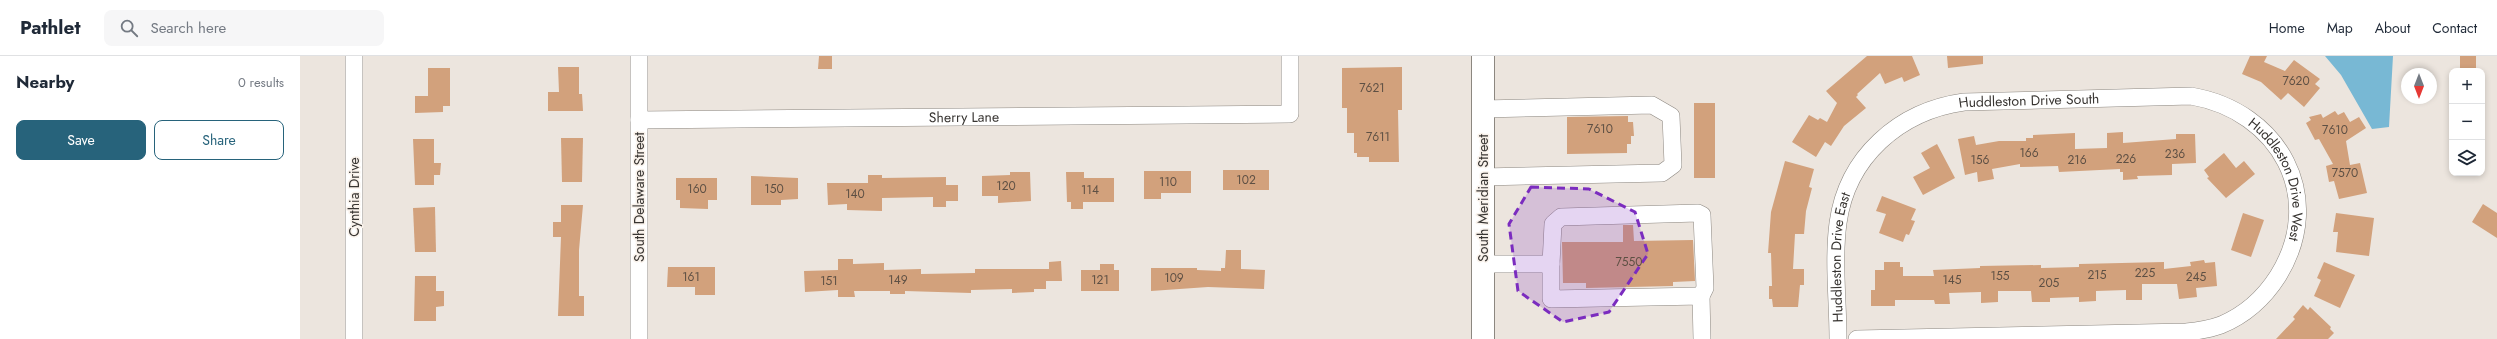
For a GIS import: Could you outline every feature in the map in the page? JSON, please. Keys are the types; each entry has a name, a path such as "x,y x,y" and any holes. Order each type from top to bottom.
{"main road":[{"name":"South Meridian Street","path":"1483,56 1483,339"}],"street":[{"name":"Cynthia Drive","path":"354,56 354,339"},
{"name":"South Delaware Street","path":"638,56 639,339"},
{"name":"Sherry Lane","path":"639,120 1290,114 1290,56"},
{"name":"Huddleston Drive South","path":"1852,178 1872,149 1893,130 1916,115 1950,104 2192,96 2212,100 2232,108"},
{"path":"1483,110 1652,105 1671,116 1673,165 1662,173 1483,177"},
{"name":"Huddleston Drive West","path":"1858,339 2186,332 2208,329 2241,315 2263,297 2282,269 2293,243 2297,216 2295,188 2282,155 2270,138 2255,123 2232,108"},
{"name":"Huddleston Drive East","path":"1838,339 1838,225 1844,198 1852,178"},
{"path":"1701,296 1551,299 1553,224 1561,217 1698,213 1702,215 1704,227 1705,288 1701,296 1702,339"},
{"path":"1483,264 1551,264"}],"highlighted area":[{"path":"1531,187 1589,189 1635,212 1648,254 1609,312 1563,322 1518,291 1509,224"}],"water":[{"path":"2325,56 2393,56 2389,127 2372,129 2341,75"}],"building":[{"path":"819,56 832,56 832,69 818,69"},
{"path":"1867,56 1912,56 1920,75 1904,82 1902,77 1885,84 1880,73 1857,94 1858,95 1856,97 1866,108 1844,126 1831,146 1825,142 1816,157 1792,142 1809,115 1818,120 1820,118 1827,122 1837,103 1826,91"},
{"path":"1947,56 1983,56 1983,64 1948,68"},
{"path":"2250,56 2267,56 2264,62 2285,71 2294,60 2320,79 2315,84 2320,88 2304,107 2288,93 2281,100 2261,82 2242,74"},
{"path":"2460,56 2476,56 2476,68 2460,68"},
{"path":"558,67 579,67 579,94 582,94 583,111 548,111 548,92 559,92"},
{"path":"1402,67 1402,110 1398,110 1399,162 1369,162 1369,157 1357,157 1357,153 1354,153 1354,133 1347,133 1347,108 1342,108 1342,68"},
{"path":"428,68 450,68 450,106 443,106 443,112 415,113 415,96 428,96"},
{"path":"1694,103 1715,103 1715,178 1694,178"},
{"path":"2335,111 2338,115 2344,112 2350,122 2359,117 2366,128 2346,141 2350,165 2360,163 2367,193 2339,199 2334,181 2329,182 2326,166 2333,164 2319,139 2315,140 2306,123 2311,120 2309,117 2321,114 2323,118"},
{"path":"1628,116 1628,122 1633,122 1634,136 1631,136 1631,144 1627,144 1627,153 1567,154 1567,117"},
{"path":"2123,132 2123,143 2176,139 2176,134 2195,134 2196,163 2172,164 2172,175 2137,176 2138,179 2123,180 2123,172 2120,172 2120,169 2059,172 2058,166 2020,167 2020,164 1992,169 1994,179 1978,182 1977,172 1965,175 1958,139 1974,136 1976,145 1999,141 2026,141 2026,138 2033,138 2033,135 2075,133 2075,149 2107,148 2107,133"},
{"path":"561,138 583,138 582,182 562,182"},
{"path":"413,139 434,139 434,163 441,163 440,175 434,175 434,185 415,185"},
{"path":"1937,144 1955,178 1923,195 1913,177 1930,168 1921,153"},
{"path":"2224,153 2236,168 2244,161 2255,174 2226,198 2207,178 2209,177 2204,170"},
{"path":"1785,161 1814,169 1809,187 1812,188 1806,211 1804,234 1795,234 1793,269 1804,269 1804,285 1800,285 1798,307 1773,307 1772,299 1769,299 1769,286 1772,286 1771,253 1768,253 1771,212"},
{"path":"1223,170 1269,170 1269,190 1223,190"},
{"path":"1144,171 1191,171 1191,193 1161,193 1161,199 1144,199"},
{"path":"1010,172 1030,172 1031,201 998,203 998,196 982,196 982,176 1010,175"},
{"path":"1066,172 1084,172 1084,178 1114,178 1114,202 1083,202 1083,209 1071,209 1071,202 1067,202"},
{"path":"868,175 882,175 882,178 946,177 946,185 958,185 958,201 946,201 946,207 933,207 933,197 882,198 882,211 847,210 847,204 828,205 827,183 868,183"},
{"path":"751,176 798,178 798,199 781,200 781,205 751,205"},
{"path":"676,178 717,178 717,200 708,200 708,209 680,208 680,200 676,200"},
{"path":"1882,196 1916,209 1911,220 1915,221 1909,235 1906,234 1903,242 1879,233 1886,214 1876,211"},
{"path":"2483,204 2497,213 2497,238 2472,222"},
{"path":"561,205 583,205 579,250 579,296 584,296 584,316 558,316 561,237 553,237 553,222 561,222"},
{"path":"435,207 436,252 415,252 413,208"},
{"path":"2243,213 2264,220 2251,257 2231,250"},
{"path":"2336,213 2374,218 2369,256 2336,252 2338,232 2333,232"},
{"path":"1623,225 1633,225 1634,241 1693,240 1695,281 1673,282 1673,286 1586,288 1586,283 1563,283 1562,242 1623,242"},
{"path":"1226,250 1241,250 1241,269 1265,270 1264,289 1208,287 1151,291 1151,268 1197,268 1197,270 1221,271 1221,268 1225,268"},
{"path":"838,259 853,259 853,264 884,263 884,270 921,269 921,274 975,273 975,269 1049,269 1049,262 1061,261 1062,281 1046,281 1046,289 1034,289 1034,292 1012,293 1012,289 971,290 971,293 905,291 905,294 890,294 890,291 854,291 855,297 838,297 838,290 805,292 804,271 838,270"},
{"path":"2204,260 2205,263 2215,262 2217,286 2196,288 2197,297 2179,299 2177,284 2142,284 2142,300 2126,300 2126,290 2096,291 2096,301 2079,302 2079,297 2050,298 2050,302 2032,302 2031,291 1998,291 1998,302 1981,303 1981,292 1949,293 1950,304 1935,304 1934,300 1895,300 1895,306 1871,306 1871,290 1875,290 1875,270 1884,270 1884,262 1900,262 1900,267 1903,267 1903,276 1934,276 1933,270 1980,268 1980,266 2041,265 2041,268 2079,267 2079,264 2164,262 2164,269 2191,266 2190,262"},
{"path":"2324,262 2355,275 2340,308 2314,296 2321,280 2317,278"},
{"path":"1100,264 1114,264 1114,270 1119,270 1119,291 1081,291 1081,270 1100,270"},
{"path":"668,267 715,267 715,295 695,295 695,287 667,287"},
{"path":"415,276 436,276 436,291 444,291 444,306 436,307 436,321 414,321"},
{"path":"2303,305 2308,310 2310,307 2331,327 2330,329 2334,333 2328,339 2276,339 2295,319 2293,317"}]}
